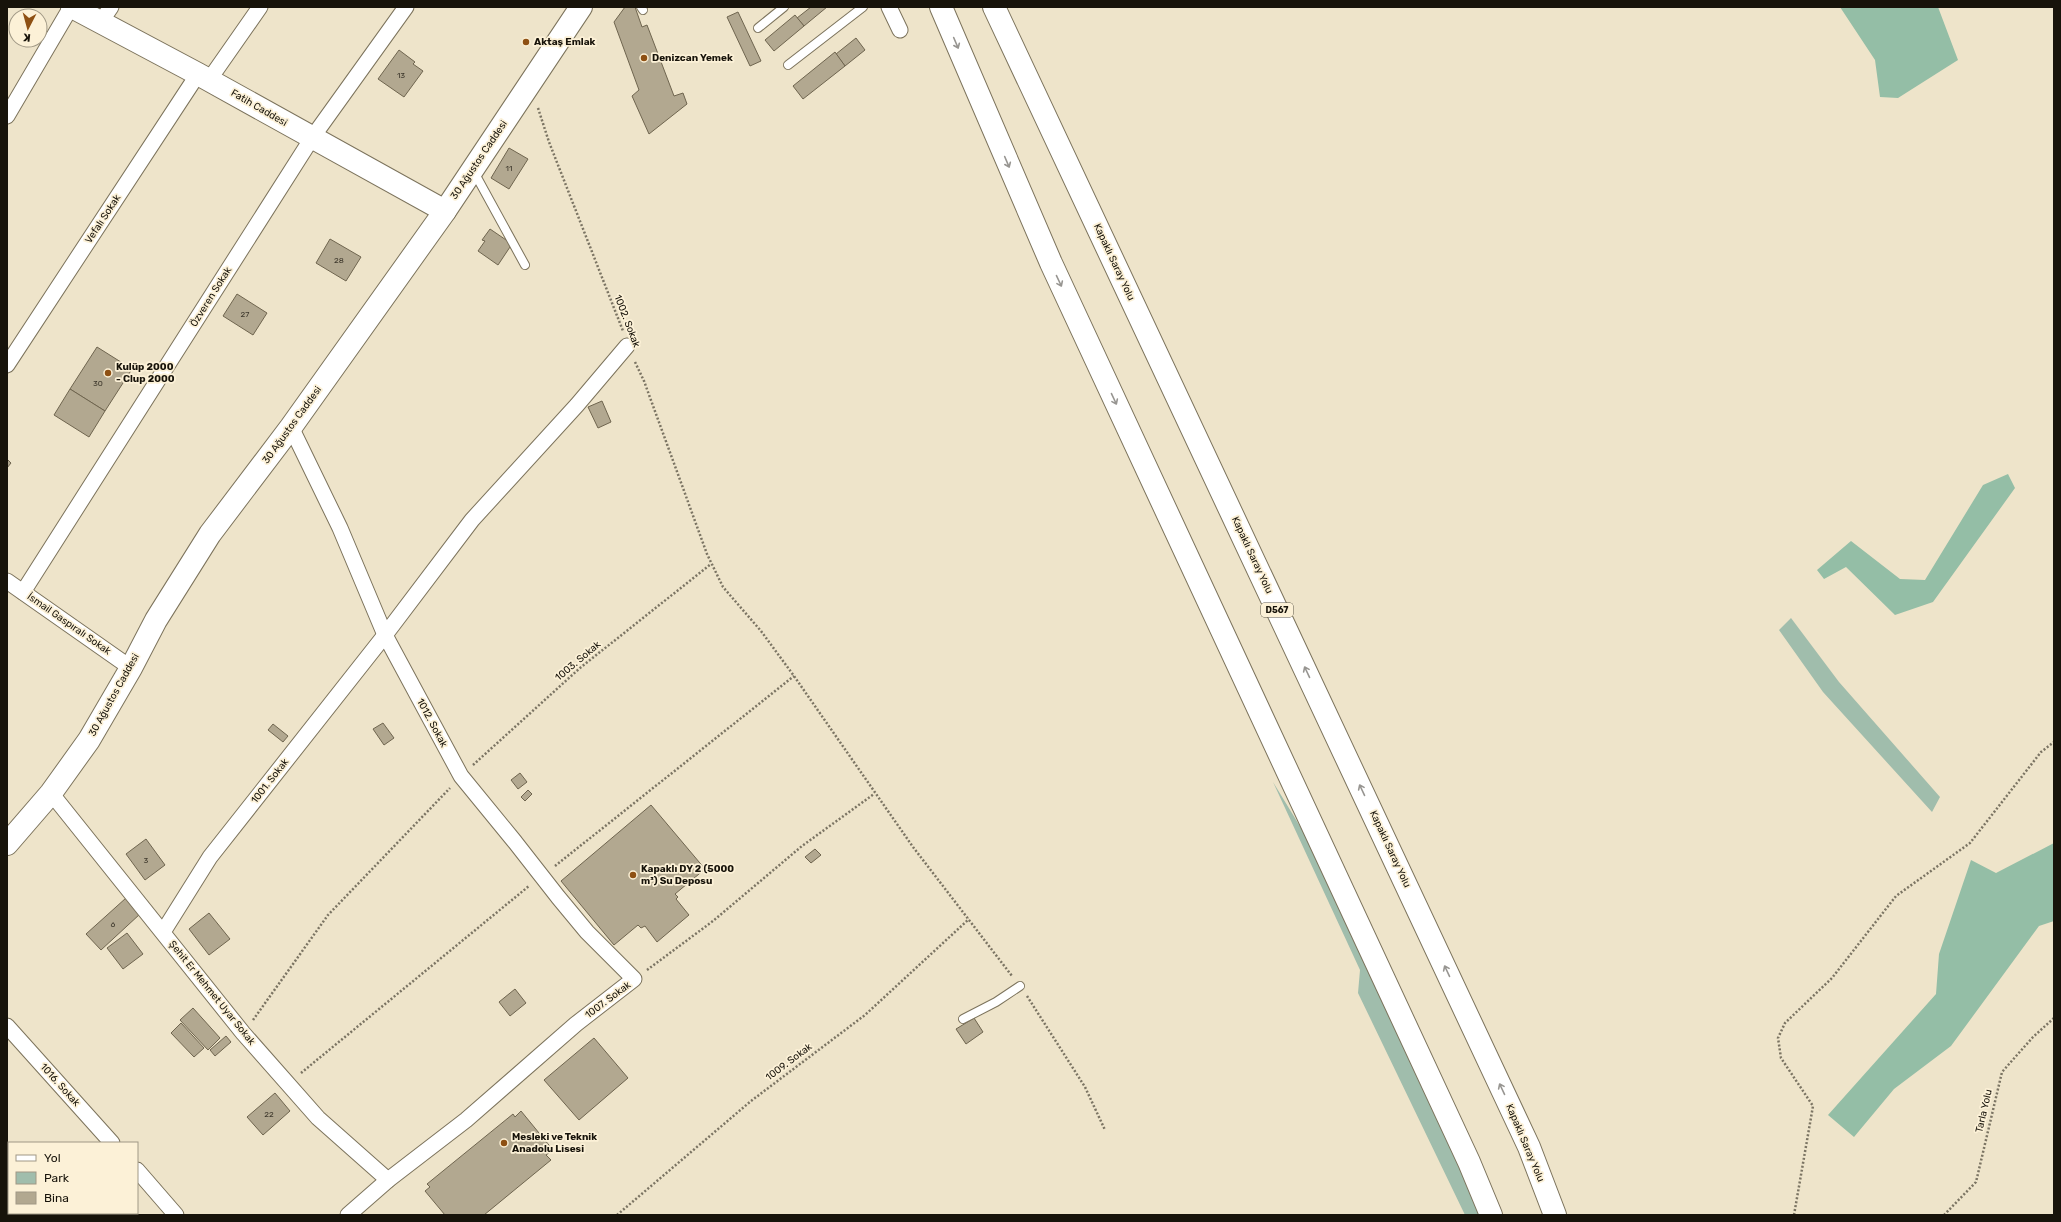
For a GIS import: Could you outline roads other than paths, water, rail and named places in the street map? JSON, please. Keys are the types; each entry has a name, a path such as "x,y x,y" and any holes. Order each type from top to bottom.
{"main road":[{"name":"Fatih Caddesi","path":"72,7 106,15 204,77 445,211"},
{"name":"30 Ağustos Caddesi","path":"7,844 51,793 89,740 131,668 156,620 210,534 291,427 445,211 582,7"},
{"path":"941,7 1051,263 1469,1162 1491,1215"},
{"name":"Kapaklı Saray Yolu","path":"994,7 1526,1140 1555,1215"}],"street":[{"path":"7,116 72,7"},
{"name":"Vefalı Sokak","path":"7,365 204,77 260,7"},
{"name":"Özveren Sokak","path":"23,592 312,138 406,7"},
{"path":"890,7 900,30"},
{"name":"1001. Sokak","path":"163,932 210,858 385,635 472,520 577,405 627,346"},
{"name":"1012. Sokak","path":"291,427 340,528 385,635 461,776 587,932 634,979"},
{"name":"İsmail Gaspıralı Sokak","path":"7,580 131,668"},
{"name":"Şehit Er Mehmet Uyar Sokak","path":"51,793 243,1033 318,1118 388,1180"},
{"name":"1007. Sokak","path":"348,1215 388,1180 466,1120 576,1024 634,979"},
{"name":"1016. Sokak","path":"10,1035 98,1137 110,1142"},
{"path":"138,1171 176,1215"}],"lane":[{"path":"758,28 784,7"},
{"path":"788,65 863,7"},
{"path":"472,170 526,265"},
{"path":"963,1019 996,1002 1020,986"}],"place":[{"name":"Aktaş Emlak","path":"526,42"},
{"name":"Denizcan Yemek","path":"644,58"},
{"name":"Kulüp 2000 - Clup 2000","path":"108,373"},
{"name":"Kapaklı DY 2 (5000 m³) Su Deposu","path":"633,875"},
{"name":"Mesleki ve Teknik Anadolu Lisesi","path":"504,1143"}]}
